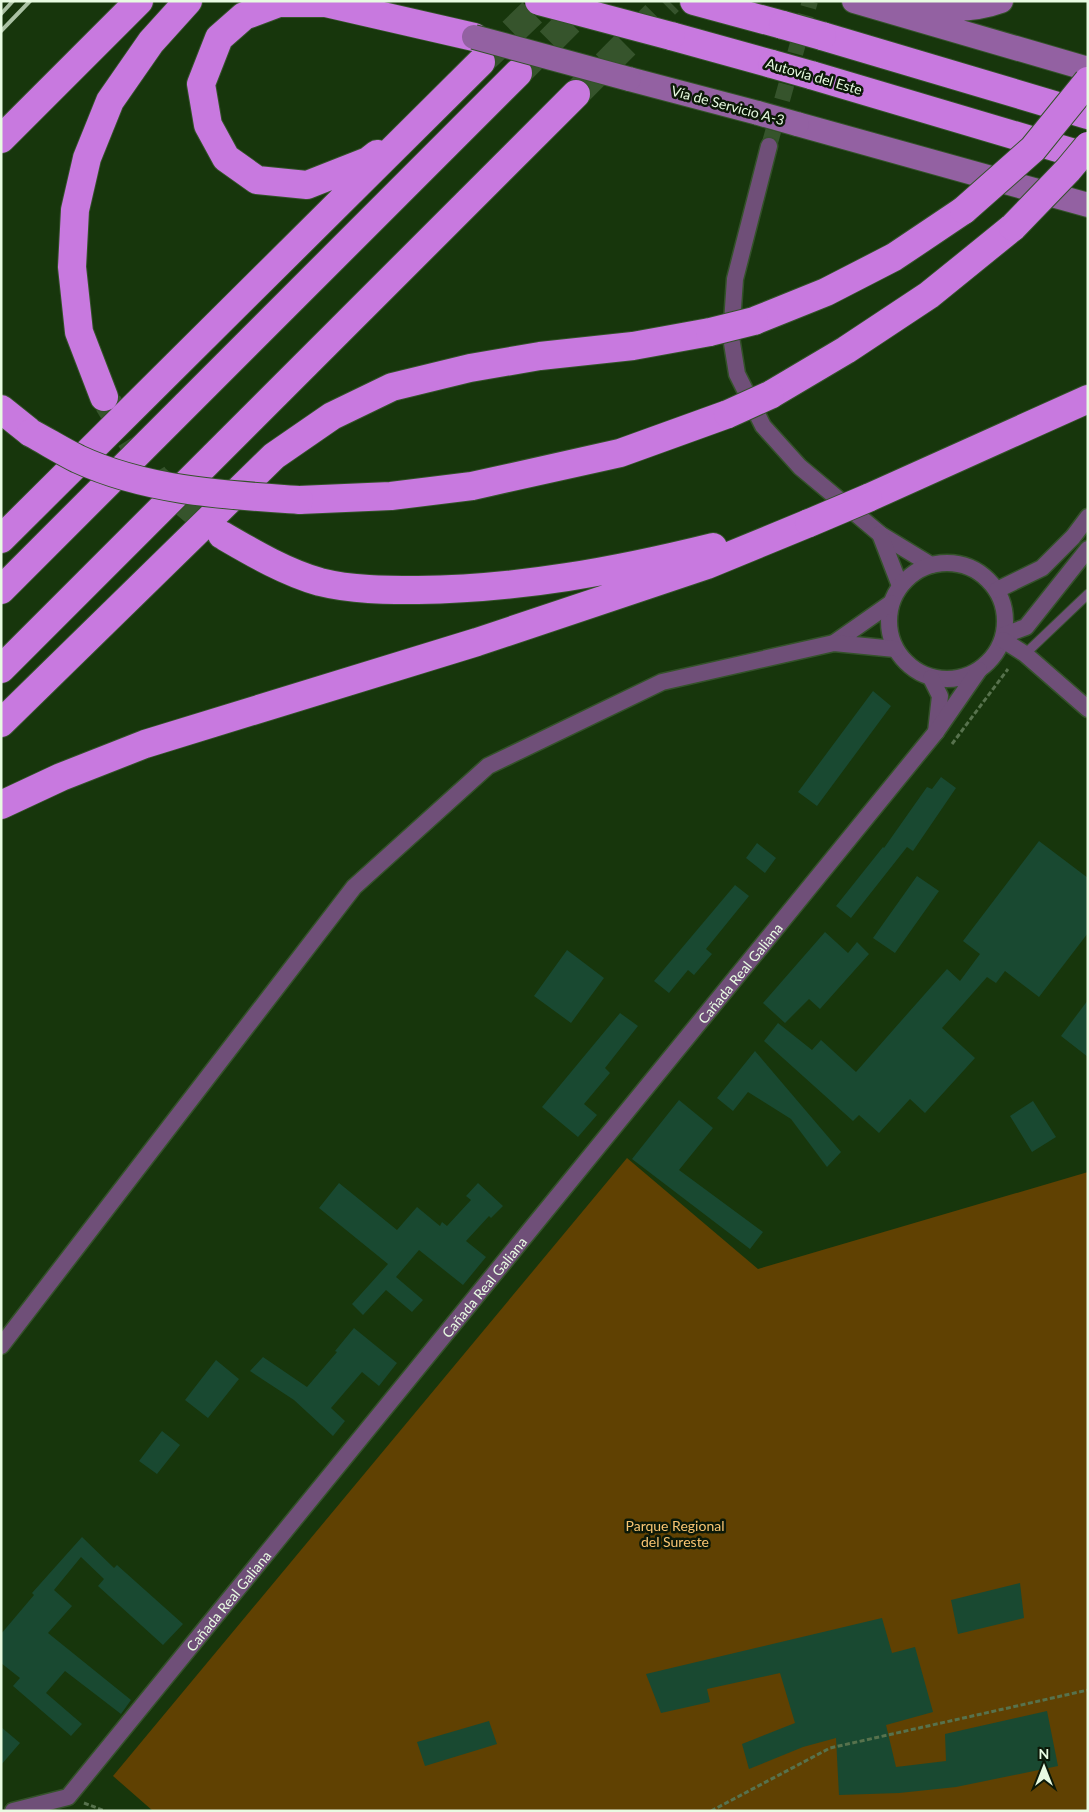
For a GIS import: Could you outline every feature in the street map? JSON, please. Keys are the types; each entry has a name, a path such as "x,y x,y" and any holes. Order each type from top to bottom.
{"highway":[{"path":"1,139 139,1"},
{"path":"104,397 79,332 72,266 75,210 87,158 110,102 151,42 188,1"},
{"name":"Autovía del Este","path":"539,1 811,75 1088,157"},
{"path":"699,2 822,36 1088,115"},
{"path":"1,539 454,88 477,50 326,3 279,3 244,16 218,38 201,84 208,126 226,158 257,180 307,185 368,161 454,88"},
{"path":"1,590 518,73"},
{"path":"1,723 274,456 332,416 392,387 470,368 540,356 633,346 710,332 754,321 826,292 894,257 964,210 1034,149 1088,81"},
{"path":"1,669 576,94"},
{"path":"1,409 31,433 78,459 155,484 227,495 299,500 391,496 472,486 620,452 728,414 770,395 846,350 929,296 1013,227 1068,170 1088,146"},
{"path":"1,805 61,777 145,744 477,642 707,565 868,498 1088,399"},
{"path":"222,535 272,564 320,582 371,590 473,589 600,573 809,523"}],"main road":[{"name":"Vía de Servicio A-3","path":"369,1 477,50 629,79 758,113 1086,205"},
{"path":"854,1 1088,69"},
{"path":"877,1 935,9 981,8 1002,1"}],"street":[{"path":"769,146 735,279 731,337 738,374 763,426 800,467 880,534 931,565"},
{"path":"997,590 1042,568 1072,537 1088,516"},
{"path":"880,534 900,586"},
{"path":"1004,638 1026,628 1088,550"},
{"path":"961,564 988,578 997,590 1004,604 1006,620 1004,638 991,661 979,670 964,678 948,680 931,678 917,672 905,662 895,649 889,627 891,604 900,586 914,573 931,565 961,564"},
{"path":"834,644 891,604"},
{"path":"1004,638 1025,654 1088,710"},
{"path":"1,1346 354,887 488,766 662,682 834,644 895,649"},
{"name":"Cañada Real Galiana","path":"68,1797 936,732 962,699 979,670"},
{"path":"931,678 940,696 936,732"},
{"path":"13,1811 68,1797"}],"lane":[{"path":"1025,654 1088,594"}],"path":[{"path":"952,744 1008,669"},
{"path":"711,1811 830,1748 1088,1690"},
{"path":"68,1797 104,1811"}],"green space":[{"name":"Parque Regional del Sureste","path":"627,1158 758,1269 1088,1172 1088,1811 153,1811 113,1776"}],"building":[{"path":"873,691 891,706 817,806 798,792"},
{"path":"941,777 956,788 913,851 907,847 851,918 836,906 884,848 927,787 932,789"},
{"path":"1039,841 1088,878 1088,933 1039,997 1005,971 996,983 987,977 942,1028 975,1058 925,1113 910,1099 879,1133 859,1115 853,1121 764,1041 778,1023 812,1050 821,1040 856,1072 947,969 960,981 980,954 963,941"},
{"path":"757,843 776,858 765,873 746,858"},
{"path":"917,876 939,891 895,953 873,938"},
{"path":"735,885 749,896 706,949 712,954 694,975 688,970 669,993 654,981"},
{"path":"825,932 848,953 857,942 869,954 820,1009 809,999 785,1023 763,1003"},
{"path":"567,950 604,978 571,1023 534,996"},
{"path":"1088,1000 1088,1057 1061,1036"},
{"path":"620,1013 638,1026 605,1068 610,1073 584,1104 597,1115 578,1137 542,1107"},
{"path":"755,1051 841,1152 827,1167 791,1119 748,1092 733,1111 717,1098"},
{"path":"679,1100 713,1128 679,1170 763,1232 750,1249 632,1159"},
{"path":"1033,1101 1056,1137 1032,1152 1010,1116"},
{"path":"339,1183 397,1230 417,1207 440,1226 442,1222 447,1226 471,1200 466,1196 478,1183 503,1206 491,1218 489,1216 466,1241 486,1257 463,1285 419,1250 396,1277 423,1300 412,1312 386,1290 363,1315 352,1304 388,1264 319,1208"},
{"path":"354,1328 397,1363 379,1386 362,1372 331,1408 345,1421 333,1436 294,1400 250,1371 263,1357 307,1387 337,1352 335,1351"},
{"path":"216,1360 239,1379 208,1418 185,1400"},
{"path":"162,1431 180,1445 157,1474 139,1461"},
{"path":"82,1537 114,1568 117,1565 183,1624 163,1645 98,1586 104,1579 81,1557 54,1590 72,1606 48,1633 131,1700 121,1714 65,1671 46,1693 82,1724 71,1736 13,1686 20,1678 1,1663 1,1634 34,1595 32,1593"},
{"path":"1020,1583 1024,1618 958,1634 951,1600"},
{"path":"882,1618 892,1653 915,1647 933,1712 886,1725 896,1767 946,1761 945,1734 1047,1711 1058,1766 956,1787 899,1793 839,1795 836,1738 803,1747 749,1769 742,1744 795,1723 780,1673 707,1689 710,1702 661,1713 646,1674"},
{"path":"489,1721 497,1744 425,1766 417,1742"},
{"path":"1,1727 20,1743 1,1765"}],"tunnel":[{"path":"482,61 544,1"},
{"path":"520,71 590,1"},
{"path":"576,94 669,1"},
{"path":"769,146 810,1"},
{"path":"108,403 155,478 222,535"}],"railway":[{"path":"1,14 13,1"},
{"path":"1,31 30,1"}]}
